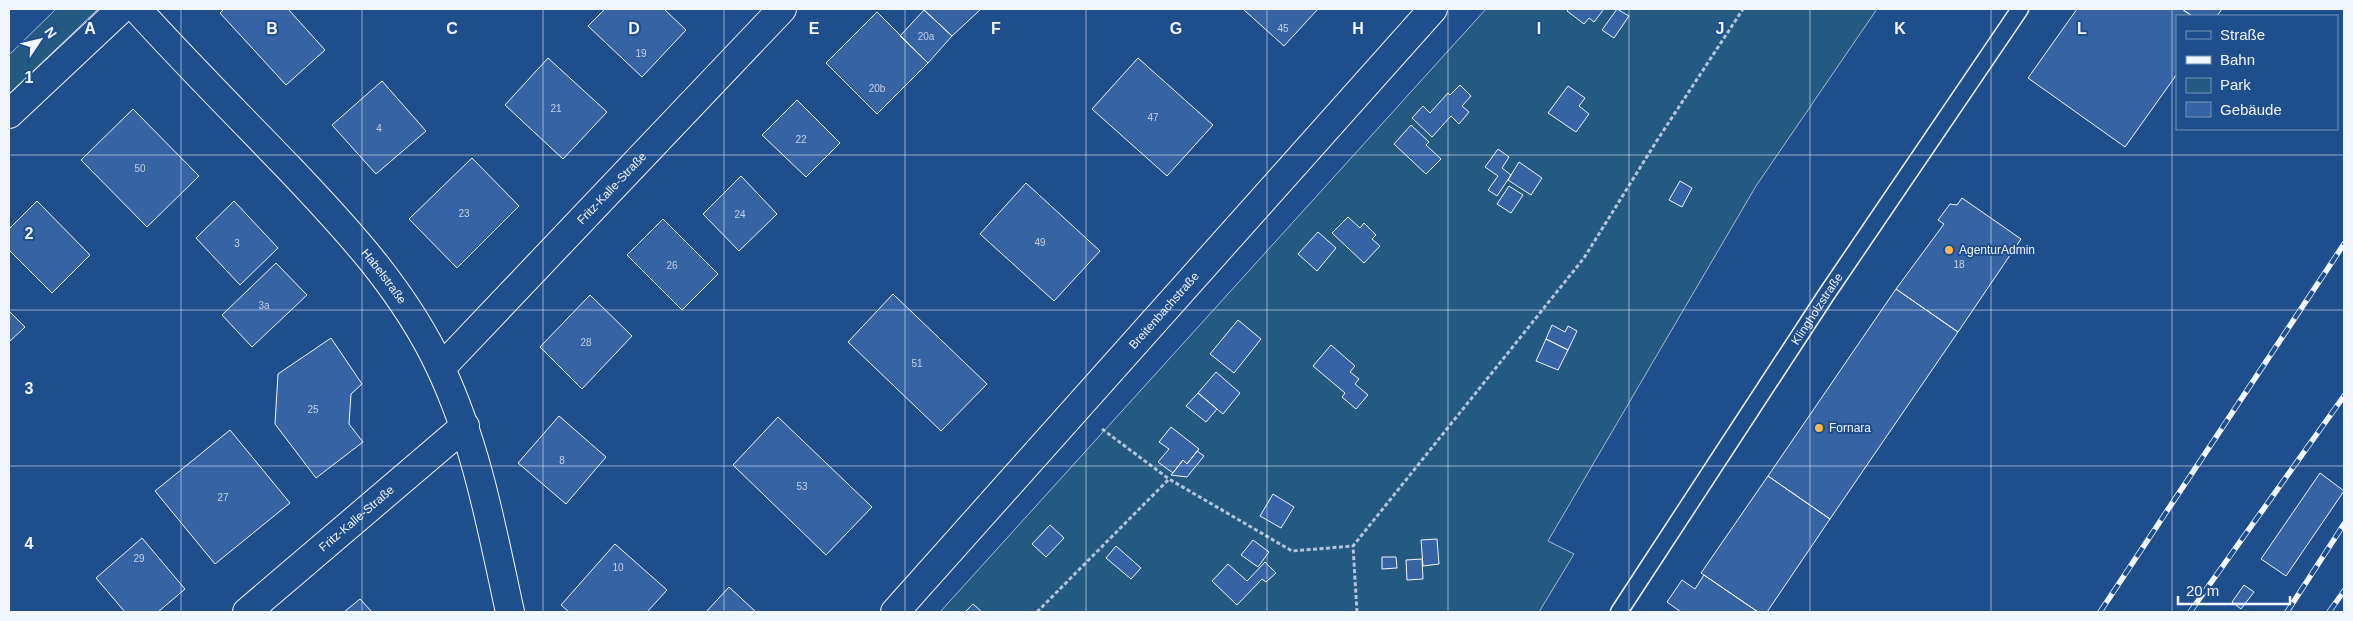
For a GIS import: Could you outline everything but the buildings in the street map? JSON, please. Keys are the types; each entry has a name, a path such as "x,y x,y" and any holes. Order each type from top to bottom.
{"street":[{"path":"9,114 121,9"},
{"name":"Habelstraße","path":"137,9 341,222 374,260 403,301 441,368 465,426 484,493 510,612"},
{"name":"Fritz-Kalle-Straße","path":"441,368 782,9"},
{"name":"Breitenbachstraße","path":"895,612 1433,9"},
{"name":"Fritz-Kalle-Straße","path":"247,612 465,426"}],"lane":[{"name":"Klingholzstraße","path":"1619,612 1826,295 2020,9"}],"path":[{"path":"1357,612 1353,546 1584,258 1656,142 1744,9"},
{"path":"1076,409 1168,480 1292,551 1353,546"},
{"path":"1037,612 1168,480"}],"green space":[{"path":"56,9 98,9 9,94 9,55"},
{"path":"1486,9 1877,9 1756,186 1548,541 1574,554 1539,612 940,612"}],"railway":[{"path":"2100,612 2344,244"},
{"path":"2190,612 2344,396"},
{"path":"2287,612 2344,524"},
{"path":"2329,612 2344,591"}],"place":[{"name":"AgenturAdmin","path":"1949,250"},
{"name":"Fornara","path":"1819,428"}]}
